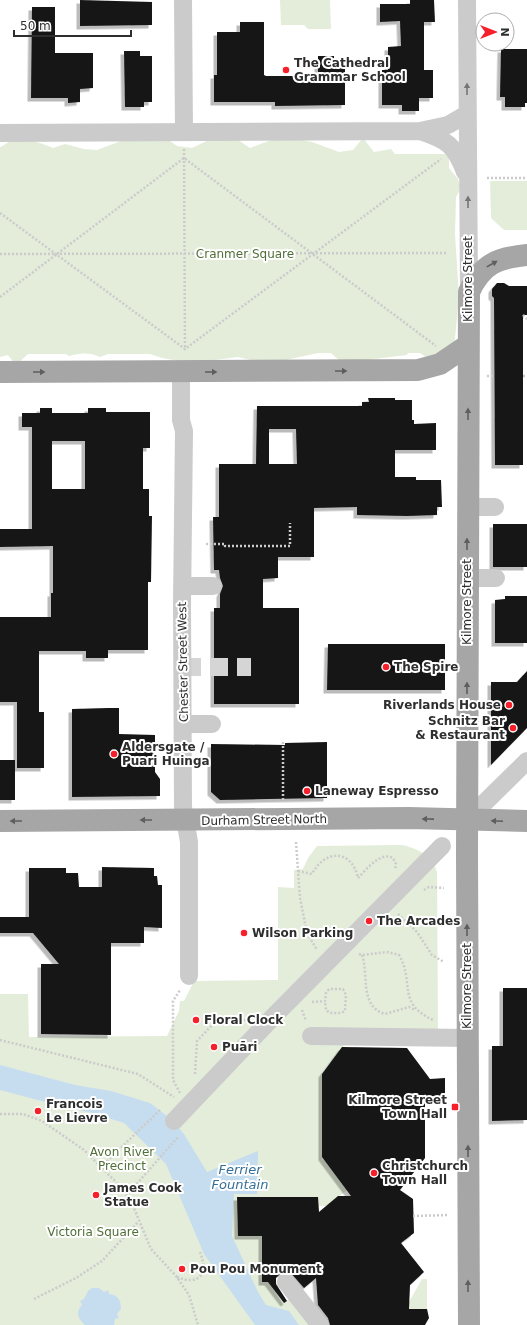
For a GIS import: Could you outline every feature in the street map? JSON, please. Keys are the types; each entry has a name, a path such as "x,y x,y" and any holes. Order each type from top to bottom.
{"main road":[{"path":"468,292 476,276 491,264 502,258 527,255"},
{"name":"Kilmore Street","path":"468,292 467,820 469,1325"},
{"path":"0,372 418,370 440,364 468,345"},
{"name":"Durham Street North","path":"0,821 409,818 527,821"}],"street":[{"path":"183,0 184,132"},
{"name":"Kilmore Street","path":"467,0 468,292"},
{"path":"0,133 420,131 448,125 467,114"},
{"path":"420,131 444,140 455,150 468,179"},
{"name":"Chester Street West","path":"181,372 181,420 184,432 182,586 183,807 189,842 189,976"},
{"path":"468,507 496,507"},
{"path":"467,578 496,578"},
{"path":"182,586 213,586"},
{"path":"183,724 212,724"},
{"path":"467,820 527,761"},
{"path":"176,1129 191,1103 270,1020 390,901 442,846"},
{"path":"311,1036 468,1038"},
{"path":"286,1282 320,1325"}],"path":[{"path":"181,372 185,358 184,132"},
{"path":"185,349 455,150"},
{"path":"184,158 440,349"},
{"path":"0,297 184,158"},
{"path":"488,178 527,178"},
{"path":"0,213 185,349"},
{"path":"0,254 448,253"},
{"path":"523,315 527,319"},
{"path":"487,376 494,376"},
{"path":"206,544 225,544 225,546 290,546 290,523"},
{"path":"283,741 283,804"},
{"path":"296,842 300,898 307,933 319,953 328,962"},
{"path":"298,871 312,874 321,861 328,857 338,856 352,864 357,870 358,878 381,858 388,856 395,861 394,872"},
{"path":"390,901 400,918 417,932 432,955 444,962"},
{"path":"346,943 362,955 388,952 399,955 403,962 410,1002 416,1010"},
{"path":"362,955 367,993 373,1008 385,1014 409,1007 439,1023"},
{"path":"189,976 173,1001 173,1080 191,1103"},
{"path":"329,989 343,989 346,991 346,1007 343,1013 330,1013 327,1011 325,1001 326,993 329,989"},
{"path":"306,1004 325,1001"},
{"path":"302,1006 299,1007 302,1010 311,1036"},
{"path":"191,1103 197,1041 216,1021 270,1020"},
{"path":"0,1040 138,1074 191,1103"},
{"path":"101,1166 161,1108"},
{"path":"0,1114 23,1114 42,1121 101,1166 131,1201 138,1222 151,1249 176,1276 189,1295 198,1325"},
{"path":"126,1196 143,1176 176,1129"},
{"path":"413,1216 449,1215"},
{"path":"34,1299 72,1281 102,1261 138,1222"},
{"path":"176,1276 188,1281 195,1280 200,1277 203,1272 200,1252"}],"green space":[{"path":"280,0 330,0 331,29 308,29 304,25 281,25"},
{"name":"Cranmer Square","path":"282,136 312,142 339,152 353,150 363,138 374,152 391,149 395,154 449,154 449,168 458,179 461,188 456,197 455,234 459,297 454,348 450,351 426,357 420,353 408,353 407,355 357,361 340,361 331,353 318,353 281,361 255,361 238,357 191,363 162,358 150,354 108,354 100,357 92,354 77,354 69,356 66,354 28,354 16,365 8,355 0,357 0,147 17,140 27,140 53,148 65,144 84,149 97,150 129,138 164,137 177,146 192,148 215,137 238,140 250,148"},
{"path":"490,181 527,181 527,230 504,230 491,218"},
{"name":"Avon River Precinct","path":"401,845 413,848 428,857 435,866 437,872 438,1030 344,1045 322,1072 322,1160 324,1160 349,1189 334,1200 335,1206 318,1206 318,1197 237,1198 238,1236 268,1236 262,1250 262,1282 281,1282 283,1284 275,1290 284,1303 293,1296 313,1325 0,1325 0,994 28,994 29,1037 167,1036 179,1011 180,1001 184,1001 194,981 278,980 278,887 294,888 294,870 303,869 308,858 317,846"},
{"path":"422,1279 427,1279 427,1309 409,1309 409,1302"}],"water":[{"name":"Ferrier Fountain","path":"0,1065 75,1085 111,1091 150,1103 172,1120 184,1134 207,1172 258,1151 257,1194 234,1194 232,1236 258,1292 266,1305 289,1311 299,1325 255,1325 204,1254 166,1164 124,1123 92,1113 0,1090"},
{"path":"92,1288 99,1288 104,1292 108,1290 109,1294 118,1298 121,1309 117,1314 119,1318 115,1319 114,1325 85,1325 79,1318 78,1313 82,1305 80,1301 84,1299 88,1291"}],"building":[{"path":"80,0 152,2 152,25 80,26"},
{"path":"410,0 434,0 435,22 424,22 424,70 433,70 433,98 419,98 419,111 402,111 402,105 382,105 382,70 388,70 388,47 401,46 400,21 380,22 380,4 410,4"},
{"path":"32,7 55,7 55,53 93,53 93,88 80,89 80,102 68,103 68,98 31,98"},
{"path":"240,22 264,22 264,75 266,76 318,76 318,56 334,56 334,61 345,61 345,105 275,106 275,102 214,102 214,75 217,75 217,32 240,32"},
{"path":"515,49 527,49 527,103 525,103 525,107 505,107 505,97 500,97 501,52 515,52"},
{"path":"124,51 140,51 140,56 152,56 152,102 144,102 144,107 125,107"},
{"path":"497,283 504,283 509,286 527,286 527,315 523,315 523,465 495,465 494,298 492,296 492,289"},
{"path":"368,398 395,398 395,400 412,400 412,420 414,420 414,424 436,423 436,450 395,450 395,477 416,477 416,480 441,480 442,507 437,507 437,515 407,516 357,515 357,507 314,508 314,557 278,557 278,578 263,579 263,608 299,608 299,704 214,704 214,608 220,608 220,594 223,586 219,570 214,570 213,517 219,517 219,464 256,464 257,406 362,406 362,402 369,402","holes":["269,429 296,429 297,464 269,464"]},
{"path":"40,408 52,408 52,413 88,413 88,408 106,408 106,412 150,412 150,448 143,448 143,489 149,489 149,516 152,516 151,582 148,582 148,650 108,650 108,658 86,658 86,651 39,651 39,712 44,712 44,768 17,768 17,702 0,702 0,617 51,617 51,593 53,593 53,546 0,547 0,529 32,529 32,427 22,427 22,413 40,413","holes":["52,441 85,441 85,489 52,489"]},
{"path":"493,524 527,524 527,567 493,567"},
{"path":"505,596 527,596 527,643 495,643 495,600 505,599"},
{"name":"The Spire","path":"328,644 445,644 445,690 327,690"},
{"name":"Riverlands House","path":"527,671 527,728 491,765 491,682 517,682"},
{"name":"Aldersgate / Puari Huinga","path":"119,708 119,734 155,735 155,772 160,779 160,796 72,797 72,709"},
{"path":"327,742 327,798 220,800 211,792 211,744 285,745 285,743"},
{"path":"0,760 15,760 15,800 0,800"},
{"path":"102,867 154,868 154,876 157,876 158,885 162,885 162,928 144,927 144,943 111,943 111,1035 41,1034 41,964 59,964 33,933 0,933 0,917 29,917 29,868 66,868 66,873 78,873 79,887 102,887"},
{"path":"503,988 527,988 527,1120 492,1121 492,1046 503,1046"},
{"name":"Christchurch Town Hall","path":"342,1047 407,1048 430,1079 445,1078 445,1097 425,1096 425,1158 400,1190 413,1199 414,1233 401,1243 424,1272 410,1285 409,1309 427,1309 429,1318 425,1325 330,1325 328,1318 318,1305 316,1278 304,1288 290,1272 280,1274 276,1278 276,1284 287,1301 284,1303 268,1282 262,1282 262,1236 238,1236 237,1197 318,1197 319,1212 338,1196 351,1196 322,1157 322,1074"}],"tunnel":[{"path":"183,667 251,667"}],"place":[{"name":"The Cathedral Grammar School","path":"286,70"},
{"name":"The Spire","path":"386,667"},
{"name":"Riverlands House","path":"509,705"},
{"name":"Schnitz Bar & Restaurant","path":"513,728"},
{"name":"Aldersgate / Puari Huinga","path":"114,754"},
{"name":"Laneway Espresso","path":"307,791"},
{"name":"The Arcades","path":"369,921"},
{"name":"Wilson Parking","path":"244,933"},
{"name":"Floral Clock","path":"196,1020"},
{"name":"Puāri","path":"214,1047"},
{"name":"Kilmore Street Town Hall","path":"455,1107"},
{"name":"Francois Le Lievre","path":"38,1111"},
{"name":"Christchurch Town Hall","path":"374,1173"},
{"name":"James Cook Statue","path":"96,1195"},
{"name":"Pou Pou Monument","path":"182,1269"}],"park label":[{"name":"Victoria Square","path":"93,1232"}]}
